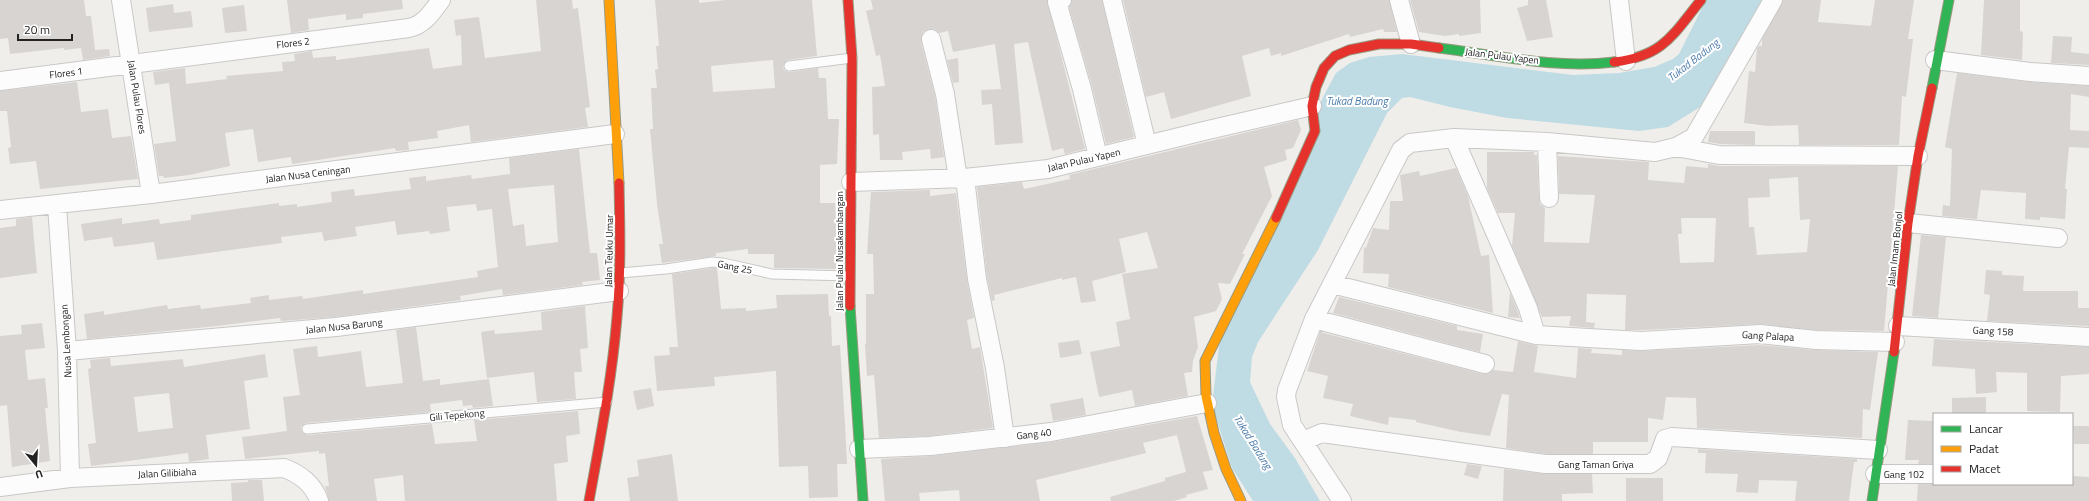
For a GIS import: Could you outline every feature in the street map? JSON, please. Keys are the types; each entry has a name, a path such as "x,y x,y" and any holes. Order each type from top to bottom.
{"main road":[{"name":"Jalan Teuku Umar","path":"589,501 607,402 620,273 621,201 610,58 609,0"},
{"name":"Jalan Pulau Nusakambangan","path":"848,0 852,58 850,276 852,355 863,501"},
{"name":"Jalan Pulau Yapen","path":"1241,501 1227,475 1207,403 1204,381 1205,361 1265,242 1315,131 1312,106 1316,87 1324,68 1335,56 1349,50 1379,44 1411,44 1561,64 1593,65 1626,61 1650,56 1669,40 1701,0"},
{"name":"Jalan Imam Bonjol","path":"1872,501 1878,450 1896,334 1908,223 1918,156 1949,0"}],"street":[{"name":"Jalan Pulau Flores","path":"121,0 151,194"},
{"name":"Flores 2","path":"132,64 409,28 417,26 425,20 441,0"},
{"path":"1062,0 1057,2 1082,89 1098,157"},
{"path":"1112,0 1146,146"},
{"path":"1399,0 1411,44"},
{"path":"1619,0 1626,61"},
{"path":"1342,501 1292,425 1286,397 1288,384 1314,319 1401,150 1410,143 1454,138 1547,142 1655,152 1676,147 1694,137 1773,0"},
{"path":"931,38 945,94 962,178 977,279 995,368 1005,438"},
{"path":"1936,60 2030,72 2089,76"},
{"name":"Flores 1","path":"0,81 132,64"},
{"name":"Jalan Pulau Yapen","path":"851,182 962,178 1048,170 1312,106"},
{"name":"Jalan Nusa Ceningan","path":"0,210 151,194 615,134"},
{"path":"1454,138 1528,308 1536,335"},
{"path":"1547,142 1549,198"},
{"path":"1676,147 1720,155 1918,156"},
{"name":"Nusa Lembongan","path":"57,205 67,351 70,478"},
{"path":"1908,223 2058,238"},
{"name":"Gang Palapa","path":"1332,284 1536,335 1640,341 1760,334 1816,340 1896,334"},
{"name":"Jalan Nusa Barung","path":"67,351 336,327 619,291"},
{"path":"1314,319 1485,364"},
{"name":"Gang 158","path":"1896,334 2089,337"},
{"name":"Gang 40","path":"859,449 930,446 1051,432 1207,403"},
{"name":"Gang Taman Griya","path":"1303,442 1322,433 1545,464 1650,464 1658,458 1665,439 1672,437 1878,450"},
{"name":"Jalan Gilibiaha","path":"0,487 70,478 284,468 303,477 314,490 319,501"},
{"name":"Gang 102","path":"1875,474 1933,474"}],"lane":[{"path":"789,66 852,58"},
{"name":"Gang 25","path":"620,273 666,270 712,262 772,274 850,276"},
{"name":"Gili Tepekong","path":"307,429 607,402"}],"water":[{"name":"Tukad Badung","path":"1706,0 1769,0 1700,107 1668,127 1639,131 1507,118 1450,107 1410,97 1402,98 1387,113 1318,250 1258,342 1252,357 1250,382 1270,424 1295,458 1320,501 1253,501 1232,468 1212,405 1219,346 1324,95 1336,73 1350,63 1369,57 1402,54 1573,75 1619,73 1654,67 1673,59 1679,54"}],"building":[{"path":"0,0 84,0 86,16 91,16 95,50 109,49 110,56 83,60 81,48 64,50 64,48 10,54 8,38 0,39"},
{"path":"287,0 402,0 403,9 363,14 363,18 346,20 346,14 308,19 309,30 291,33"},
{"path":"536,0 572,0 573,9 578,8 590,107 585,108 588,127 471,142 469,125 437,131 438,138 408,142 409,150 396,151 395,148 292,164 291,157 258,162 253,129 225,133 230,166 189,175 164,178 163,176 159,176 154,144 176,141 169,83 155,85 153,72 185,68 186,84 227,79 226,76 283,71 282,62 295,61 294,54 312,51 313,58 336,56 336,60 429,48 433,69 462,65 461,35 456,36 454,20 479,17 485,58 541,51"},
{"path":"655,0 699,0 699,3 726,0 812,0 817,56 788,60 783,66 784,70 789,72 818,68 819,78 826,78 828,119 839,119 837,164 820,165 820,203 835,203 838,269 774,268 774,254 748,254 748,249 716,253 716,256 662,263 659,244 663,244 657,204 650,129 653,129 651,88 657,88 655,70 658,69 656,46 659,46","holes":["773,60 775,88 713,92 711,66"]},
{"path":"871,0 1047,0 1085,149 1065,154 1063,148 1052,151 1028,42 1014,44 1023,143 995,145 992,104 982,105 981,90 1001,89 995,44 953,52 948,31 939,33 934,29 929,29 923,32 921,42 935,96 944,157 931,159 930,149 902,152 903,160 880,160 879,134 873,135 872,87 885,86 880,55 876,56 866,11 873,9"},
{"path":"1072,0 1102,0 1134,137 1106,144 1092,86 1069,7"},
{"path":"1123,0 1389,0 1397,32 1384,32 1383,29 1350,37 1349,34 1281,56 1281,53 1271,56 1269,48 1242,56 1251,96 1171,119 1164,92 1146,97"},
{"path":"1410,0 1480,0 1481,33 1445,36 1419,32"},
{"path":"1528,0 1546,0 1553,37 1527,41 1517,8 1528,5"},
{"path":"1783,0 1821,0 1818,22 1871,26 1875,0 1914,0 1908,39 1913,39 1906,97 1902,96 1899,145 1799,145 1798,125 1768,126 1744,123 1749,71 1755,72 1757,48 1762,46 1762,39"},
{"path":"1984,0 2020,0 2020,31 2023,32 2022,60 1981,55"},
{"path":"173,4 174,13 191,11 193,27 149,32 146,8"},
{"path":"244,5 247,31 225,33 222,8"},
{"path":"2053,36 2072,37 2071,52 2089,54 2089,65 2051,63"},
{"path":"958,58 959,82 953,83 947,60"},
{"path":"1957,73 2029,82 2089,86 2089,97 2071,94 2070,130 2089,131 2089,148 2069,147 2065,189 2067,189 2065,219 2040,217 2040,220 2025,219 2026,193 1981,190 1977,219 1942,216 1943,205 1950,206 1952,149 1945,147"},
{"path":"77,82 81,112 108,109 112,138 131,136 138,179 40,189 36,161 10,164 8,148 11,147 7,111 0,111 0,91"},
{"path":"1298,120 1301,130 1293,148 1285,150 1287,160 1264,167 1272,196 1242,254 1245,254 1230,284 1218,283 1222,299 1216,311 1194,317 1198,347 1193,361 1192,372 1184,373 1188,396 1135,406 1132,390 1099,397 1090,352 1120,346 1116,322 1130,319 1122,274 1158,268 1147,232 1119,239 1126,272 1092,281 1096,301 1081,303 1076,277 1062,280 1062,278 994,295 995,300 992,301 987,277 977,187 1022,182 1024,189 1070,179 1069,175"},
{"path":"1710,131 1755,131 1755,145 1720,144 1708,142"},
{"path":"579,149 590,253 597,253 600,280 582,282 583,285 503,295 502,289 460,296 461,300 335,317 281,321 280,318 87,339 84,314 104,311 104,315 167,305 168,309 200,305 201,309 251,303 250,298 269,295 269,300 302,296 303,299 363,290 363,294 478,277 477,271 498,267 492,209 477,211 476,204 447,207 450,231 430,234 429,231 397,235 395,221 355,227 357,236 324,241 322,232 281,237 282,243 157,260 154,242 114,247 112,237 84,241 81,224 122,218 122,224 159,219 160,224 191,220 191,215 279,203 279,206 297,204 297,207 332,202 331,192 354,189 355,196 411,189 409,178 426,176 426,181 471,175 472,179 510,174 509,158","holes":["554,185 558,242 526,246 524,224 513,226 508,189"]},
{"path":"1487,152 1534,152 1534,155 1537,155 1540,204 1545,208 1544,242 1589,243 1595,195 1559,194 1558,156 1649,162 1648,180 1684,183 1686,166 1708,168 1708,164 1719,166 1898,166 1884,331 1817,330 1760,324 1625,330 1626,295 1587,294 1586,322 1595,323 1594,328 1569,326 1571,316 1542,317 1512,246 1515,213 1498,213 1487,188","holes":["1798,177 1800,220 1810,219 1807,252 1757,255 1754,227 1749,227 1748,198 1770,197 1769,179","1681,218 1716,218 1714,262 1680,263 1678,234 1682,234"]},
{"path":"1456,168 1468,196 1481,256 1489,255 1493,313 1388,287 1389,274 1363,273 1364,247 1366,248 1373,228 1389,230 1390,201 1403,201 1400,175 1419,171 1420,176"},
{"path":"930,190 930,196 956,193 967,280 974,318 967,320 972,349 980,347 993,428 929,436 879,438 874,375 867,376 865,344 866,294 874,294 873,254 867,254 871,192"},
{"path":"32,217 37,273 0,278 0,228 16,226 16,219"},
{"path":"1921,235 1946,237 1938,318 1912,316"},
{"path":"717,268 721,309 746,308 746,311 777,308 776,295 828,294 829,316 831,316 832,346 840,345 847,464 837,464 838,497 809,498 808,466 779,467 776,371 714,377 715,386 657,391 654,356 670,355 669,347 678,347 672,274"},
{"path":"1986,270 2002,271 2002,275 2024,276 2023,291 2078,291 2078,308 2089,308 2089,326 1987,321 1990,295 1984,294"},
{"path":"1510,292 1518,312 1520,318 1508,317"},
{"path":"1339,297 1457,326 1457,330 1483,334 1480,352 1333,313"},
{"path":"585,306 588,348 580,349 582,372 574,372 576,399 537,402 534,372 487,378 481,332 494,330 495,334 542,330 541,312"},
{"path":"42,323 45,348 25,350 28,380 45,378 48,408 45,408 50,461 12,467 7,405 0,406 0,336 22,334 21,325"},
{"path":"416,327 423,381 440,379 440,385 489,379 493,406 473,408 472,405 463,406 462,400 430,404 431,412 306,423 301,427 302,433 308,435 432,424 435,444 477,441 474,420 578,411 580,434 566,436 568,462 554,464 557,501 405,501 403,475 374,479 377,501 329,501 325,486 329,486 325,453 319,454 319,451 245,459 242,437 287,431 283,397 300,395 293,349 317,346 318,357 361,351 366,387 403,383 396,330"},
{"path":"1320,332 1483,374 1488,374 1493,370 1513,372 1518,341 1538,346 1534,372 1576,378 1578,348 1592,349 1591,353 1622,355 1622,350 1642,351 1760,345 1815,350 1878,352 1870,410 1863,409 1862,438 1697,428 1696,398 1666,397 1663,420 1648,418 1648,442 1593,442 1593,454 1546,454 1506,448 1509,395 1502,394 1490,436 1461,432 1416,422 1416,420 1389,417 1388,425 1350,416 1353,404 1323,398 1328,376 1307,371"},
{"path":"1934,339 2089,347 2089,374 2061,376 2060,412 2027,411 2027,373 1996,372 1997,392 1976,394 1975,369 1932,366"},
{"path":"1079,340 1082,354 1060,358 1058,343"},
{"path":"265,354 268,377 244,381 250,429 206,435 209,459 189,462 188,453 91,466 88,444 96,443 88,369 91,368 90,360 110,358 111,366 183,359 184,367","holes":["169,393 173,428 138,432 134,397"]},
{"path":"651,388 654,406 637,410 633,391"},
{"path":"1986,397 1986,413 1952,413 1952,398"},
{"path":"1083,398 1086,415 1053,421 1050,404"},
{"path":"1197,416 1213,470 1203,472 1208,489 1186,495 1187,497 1174,501 1111,501 1110,497 1165,481 1165,478 1186,472 1177,435 1143,443 1146,453 1036,480 1040,501 960,501 959,490 919,493 920,501 885,501 881,459 931,456 1052,442"},
{"path":"1908,420 1933,421 1933,464 1918,464 1919,460 1905,460"},
{"path":"2073,426 2089,426 2089,444 2074,444"},
{"path":"1698,449 1857,459 1857,462 1854,462 1849,501 1795,501 1797,481 1759,480 1758,493 1736,492 1738,474 1705,473 1706,453 1698,453"},
{"path":"672,454 678,501 630,501 627,478 639,476 637,460"},
{"path":"1467,464 1482,466 1478,479 1464,475"},
{"path":"1504,469 1545,474 1592,474 1593,493 1562,494 1562,501 1503,501"},
{"path":"2073,476 2089,477 2089,501 1917,501 1918,484 2073,485"},
{"path":"1626,478 1663,478 1663,501 1626,501"},
{"path":"248,480 262,480 264,501 232,501 231,483 248,482"}],"traffic: fast":[{"path":"1932,88 1949,0"},
{"path":"1439,48 1526,60 1570,64 1614,62"},
{"path":"850,306 863,501"},
{"path":"1872,501 1894,352"}],"traffic: slow":[{"path":"609,0 619,183"},
{"path":"1241,501 1226,469 1214,433 1206,396 1205,361 1276,218"}],"traffic: jam":[{"path":"848,0 852,58 850,306"},
{"path":"1614,62 1644,55 1665,42 1674,34 1701,0"},
{"path":"1276,218 1315,131 1312,106 1316,87 1324,68 1335,56 1349,50 1379,44 1411,44 1439,48"},
{"path":"1894,352 1908,223 1918,156 1932,88"},
{"path":"589,501 615,340 620,267 619,183"}]}
